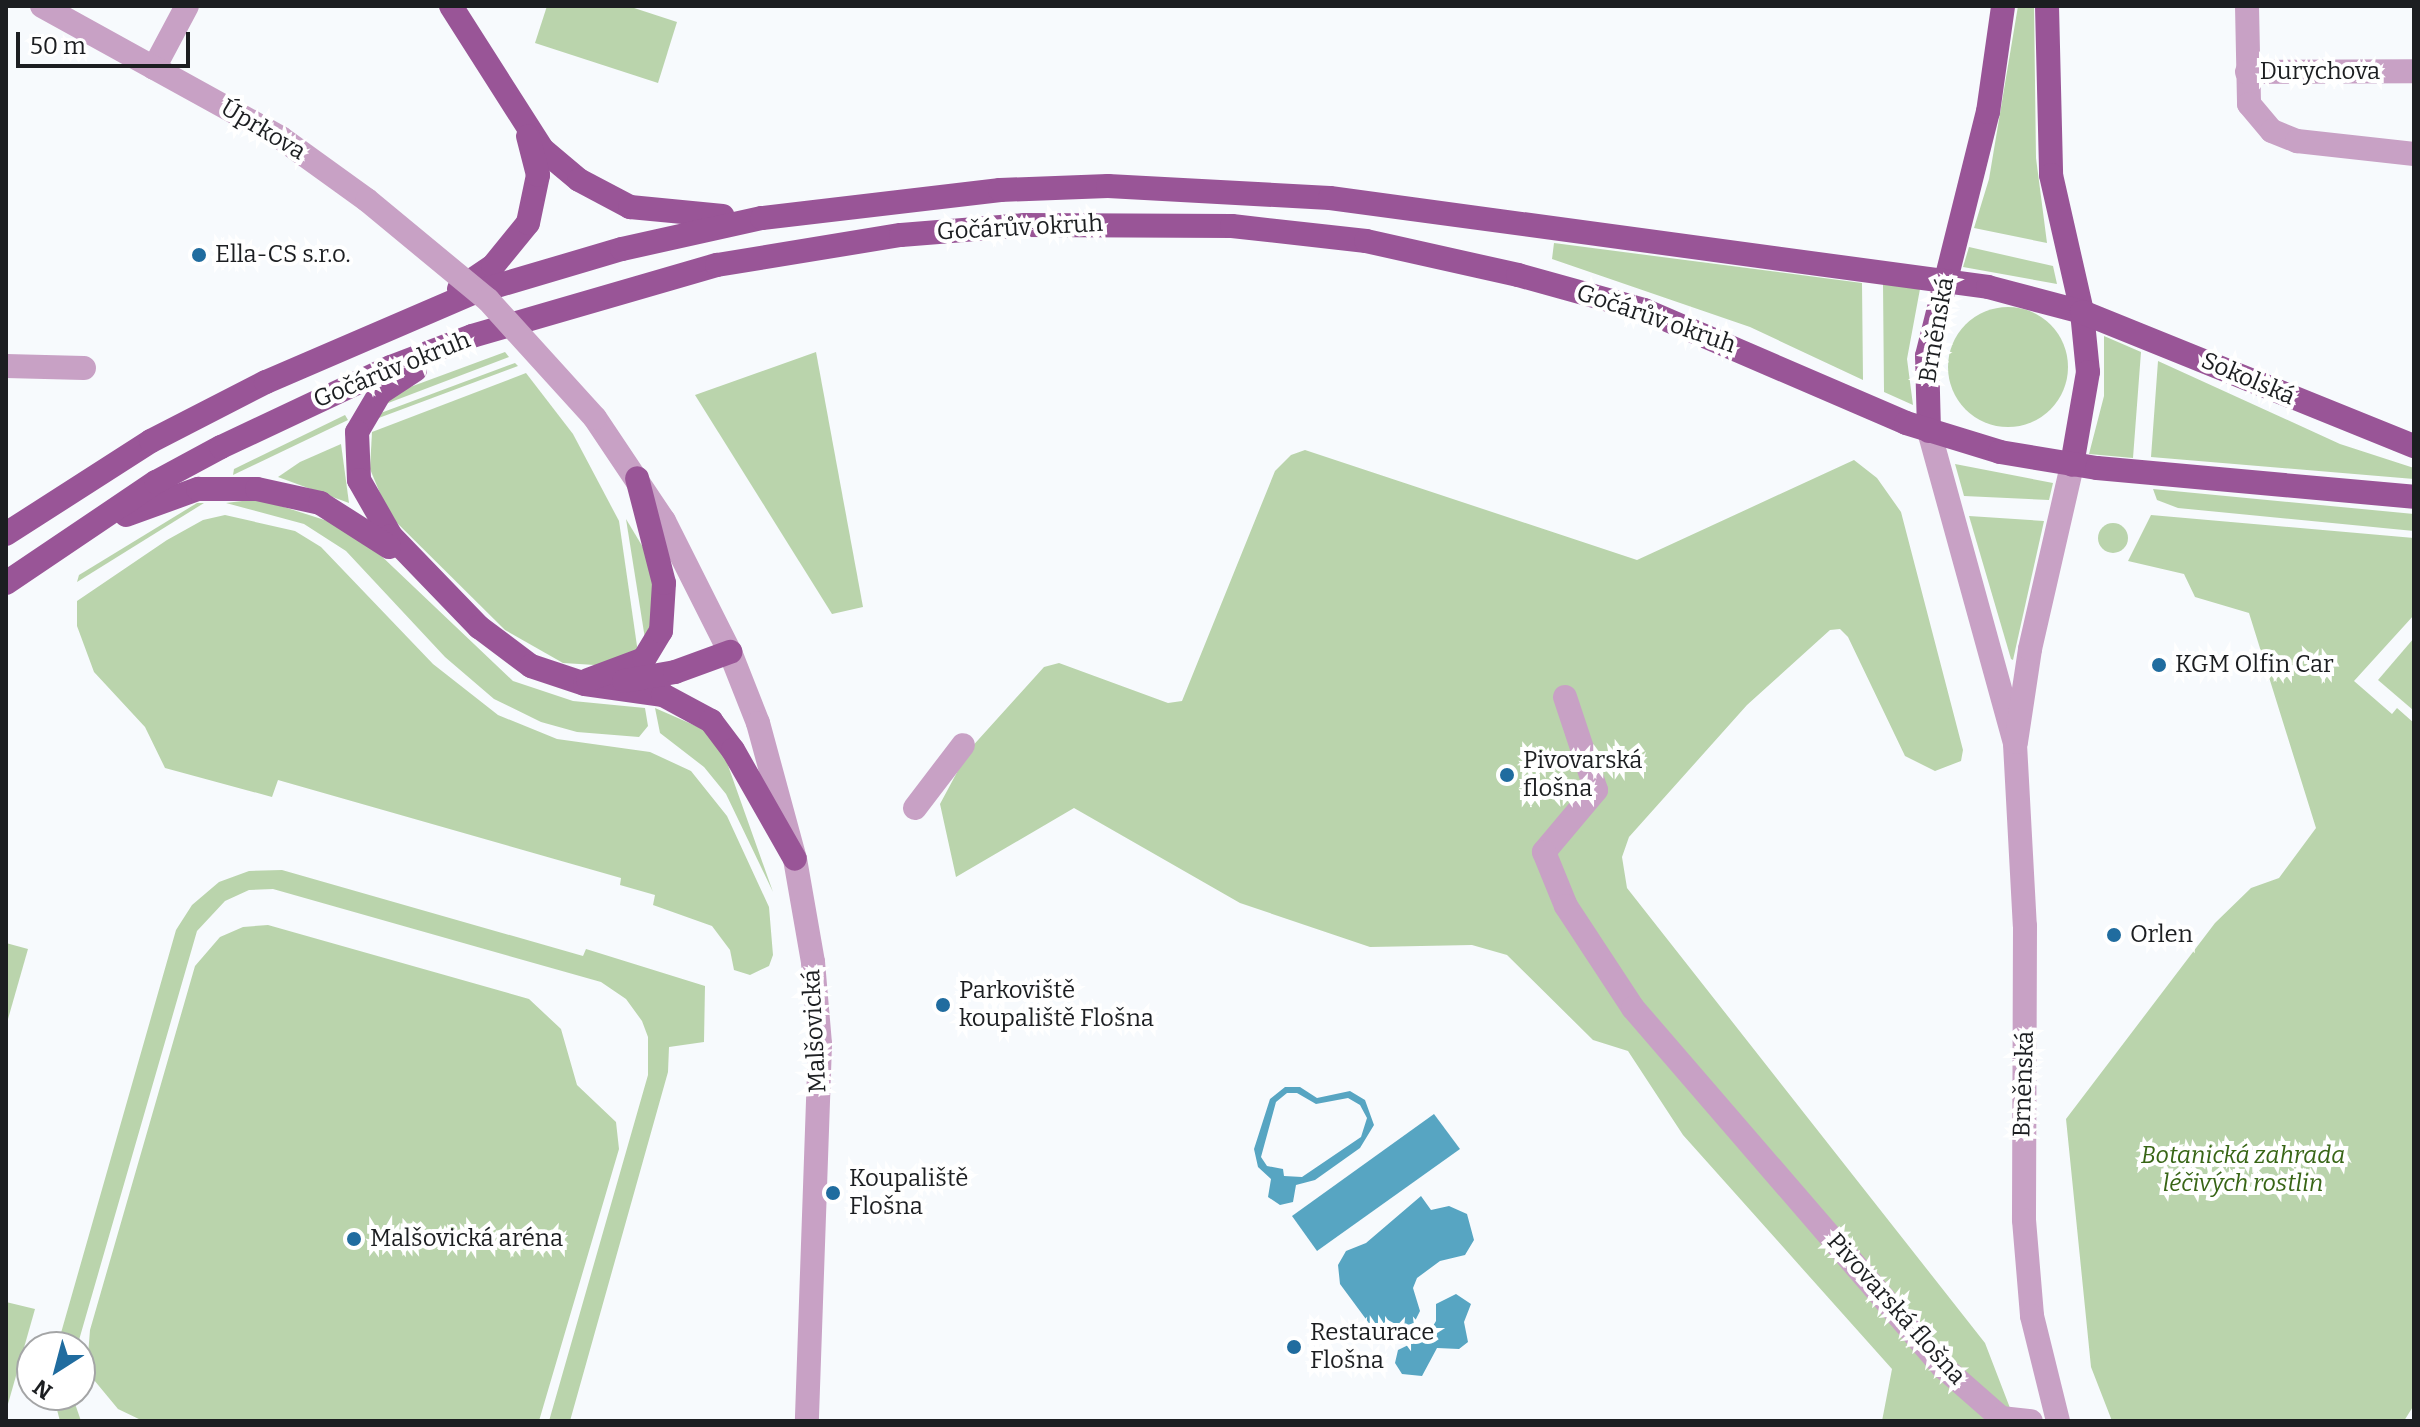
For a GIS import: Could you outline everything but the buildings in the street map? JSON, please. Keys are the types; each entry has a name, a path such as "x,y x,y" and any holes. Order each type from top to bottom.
{"main road":[{"path":"451,6 519,116 555,161 613,201 667,213 762,218"},
{"name":"Brněnská","path":"1929,431 1927,356 1988,112 2003,6"},
{"name":"Brněnská","path":"2047,6 2051,175 2082,312 2088,372 2072,465"},
{"path":"412,317 493,266 528,223 538,175 519,116"},
{"name":"Gočárův okruh","path":"6,534 151,441 412,317 547,270 762,218 1000,190 1219,188 1330,198 1945,279 2082,312"},
{"name":"Gočárův okruh","path":"6,583 64,541 221,447 391,367 472,336 644,283 794,251 1025,225 1232,226 1366,241 1591,294 1698,331 1929,431 2000,452 2072,465"},
{"name":"Sokolská","path":"2082,312 2414,446"},
{"path":"435,585 391,536 365,497 355,464 357,434 380,393 472,336"},
{"path":"2072,465 2414,497"},
{"path":"565,680 597,679 633,665 648,654 661,631 664,583 637,478"},
{"path":"64,541 177,494 220,485 257,489 320,503 349,518 435,585 514,656 565,680 663,695 711,721 733,750 795,859"},
{"path":"565,680 647,678 730,652"}],"street":[{"name":"Úprkova","path":"42,6 281,138 367,200 488,300 595,418"},
{"path":"154,68 187,6"},
{"path":"2247,6 2247,72"},
{"name":"Durychova","path":"2414,71 2247,72 2249,104 2272,131 2297,141 2414,154"},
{"path":"6,366 84,368"},
{"name":"Malšovická","path":"595,418 637,478 684,557 730,652 758,723 795,859 813,962 820,1044 807,1421"},
{"name":"Brněnská","path":"1929,431 2015,744"},
{"name":"Brněnská","path":"2058,1421 2032,1316 2024,1220 2025,956 2015,744 2030,649 2072,465"},
{"name":"Pivovarská flošna","path":"1565,697 1596,790 1544,852 1566,906 1633,1008 1943,1367 2001,1418 2031,1421"},
{"path":"915,808 963,745"}],"green space":[{"path":"547,6 628,6 677,22 658,83 535,43"},
{"path":"2018,6 2034,6 2036,158 2047,243 1974,228 1989,179"},
{"path":"1554,243 1862,283 1863,380 1750,327 1552,259"},
{"path":"1969,247 2053,266 2057,284 1963,267"},
{"path":"1883,284 1920,289 1907,359 1913,405 1884,392"},
{"path":"2008,307 2031,312 2050,325 2063,344 2068,367 2063,390 2050,409 2031,422 2008,427 1985,422 1966,409 1953,390 1948,367 1953,344 1966,325 1985,312"},
{"path":"2104,336 2141,352 2133,458 2089,454 2104,396"},
{"path":"505,352 509,357 383,405 402,390"},
{"path":"816,352 863,607 832,614 695,395"},
{"path":"2158,361 2340,444 2414,468 2414,479 2151,457"},
{"path":"515,363 518,366 376,419 378,414"},
{"path":"526,373 573,434 619,521 638,653 611,666 563,663 505,630 389,515 370,469 372,432"},
{"path":"345,415 348,420 233,475 234,469"},
{"path":"341,444 349,503 278,477 300,462"},
{"path":"1305,450 1637,560 1854,460 1877,478 1901,512 1963,750 1961,761 1935,771 1905,756 1848,637 1840,629 1830,630 1747,705 1629,837 1622,857 1627,888 1985,1343 2015,1421 1882,1421 1892,1369 1683,1135 1628,1051 1593,1040 1507,955 1472,945 1370,947 1240,903 1074,808 956,877 940,804 969,750 1044,667 1059,663 1168,703 1182,701 1275,471 1291,455"},
{"path":"1955,464 2053,483 2049,500 1964,496"},
{"path":"2153,489 2414,514 2414,531 2178,508 2157,500"},
{"path":"259,499 334,523 374,549 513,681 573,701 645,708 648,726 639,737 577,732 541,722 494,699 445,657 346,551 304,524 226,503"},
{"path":"197,503 204,503 77,582 79,575"},
{"path":"225,515 295,531 321,547 433,664 498,715 557,739 650,752 691,771 727,816 769,907 773,955 769,966 750,975 734,970 730,950 712,926 653,905 655,895 620,885 621,878 278,780 272,797 165,768 145,727 94,672 77,626 77,601 167,540 203,520"},
{"name":"Botanická zahrada léčivých rostlin","path":"2151,515 2414,538 2414,615 2354,681 2392,714 2397,708 2414,723 2414,1405 2404,1421 2112,1421 2091,1367 2066,1119 2215,923 2251,888 2279,878 2316,828 2249,613 2195,597 2184,574 2128,561"},
{"path":"1969,516 2044,521 2013,660 2011,659"},
{"path":"626,519 644,549 658,591 646,645"},
{"path":"2113,523 2124,527 2128,538 2124,549 2113,553 2102,549 2098,538 2102,527"},
{"path":"2414,638 2414,709 2413,710 2378,680"},
{"path":"655,708 703,729 725,757 773,892 726,794 704,767 660,733"},
{"path":"282,870 583,956 586,949 705,986 704,1042 669,1047 668,1072 570,1421 549,1421 648,1075 648,1037 642,1021 626,999 601,982 273,889 249,890 225,901 197,931 82,1331 62,1331 176,930 192,905 219,882 249,871"},
{"name":"Malšovická aréna","path":"268,925 529,999 561,1029 577,1085 616,1122 619,1149 539,1421 143,1421 118,1409 96,1382 96,1331 90,1330 195,966 220,937 243,927"},
{"path":"6,943 28,949 6,1026"},
{"path":"6,1302 35,1309 29,1331 16,1331 16,1376 6,1411"},
{"path":"57,1411 78,1411 81,1421 60,1421"}],"water":[{"path":"1285,1087 1300,1087 1317,1098 1350,1091 1365,1100 1374,1125 1360,1148 1315,1180 1296,1185 1293,1202 1280,1205 1268,1197 1271,1179 1258,1167 1254,1149 1270,1099","holes":["1287,1093 1297,1093 1316,1104 1348,1098 1360,1105 1367,1118 1361,1137 1302,1177 1284,1176 1283,1169 1267,1166 1261,1157 1276,1102"]},
{"path":"1434,1114 1460,1149 1317,1251 1292,1216"},
{"path":"1421,1196 1431,1210 1449,1206 1467,1214 1474,1240 1465,1255 1440,1261 1417,1278 1413,1288 1420,1311 1414,1323 1401,1327 1388,1320 1374,1330 1340,1284 1338,1265 1346,1251 1366,1243"},
{"path":"1456,1294 1471,1304 1464,1322 1468,1342 1459,1349 1437,1348 1422,1376 1402,1374 1395,1363 1398,1350 1427,1336 1436,1321 1436,1304"}],"place":[{"name":"Ella-CS s.r.o.","path":"199,255"},
{"name":"KGM Olfin Car","path":"2159,665"},
{"name":"Pivovarská flošna","path":"1507,775"},
{"name":"Orlen","path":"2114,935"},
{"name":"Parkoviště koupaliště Flošna","path":"943,1005"},
{"name":"Koupaliště Flošna","path":"833,1193"},
{"name":"Malšovická aréna","path":"354,1239"},
{"name":"Restaurace Flošna","path":"1294,1347"}]}
